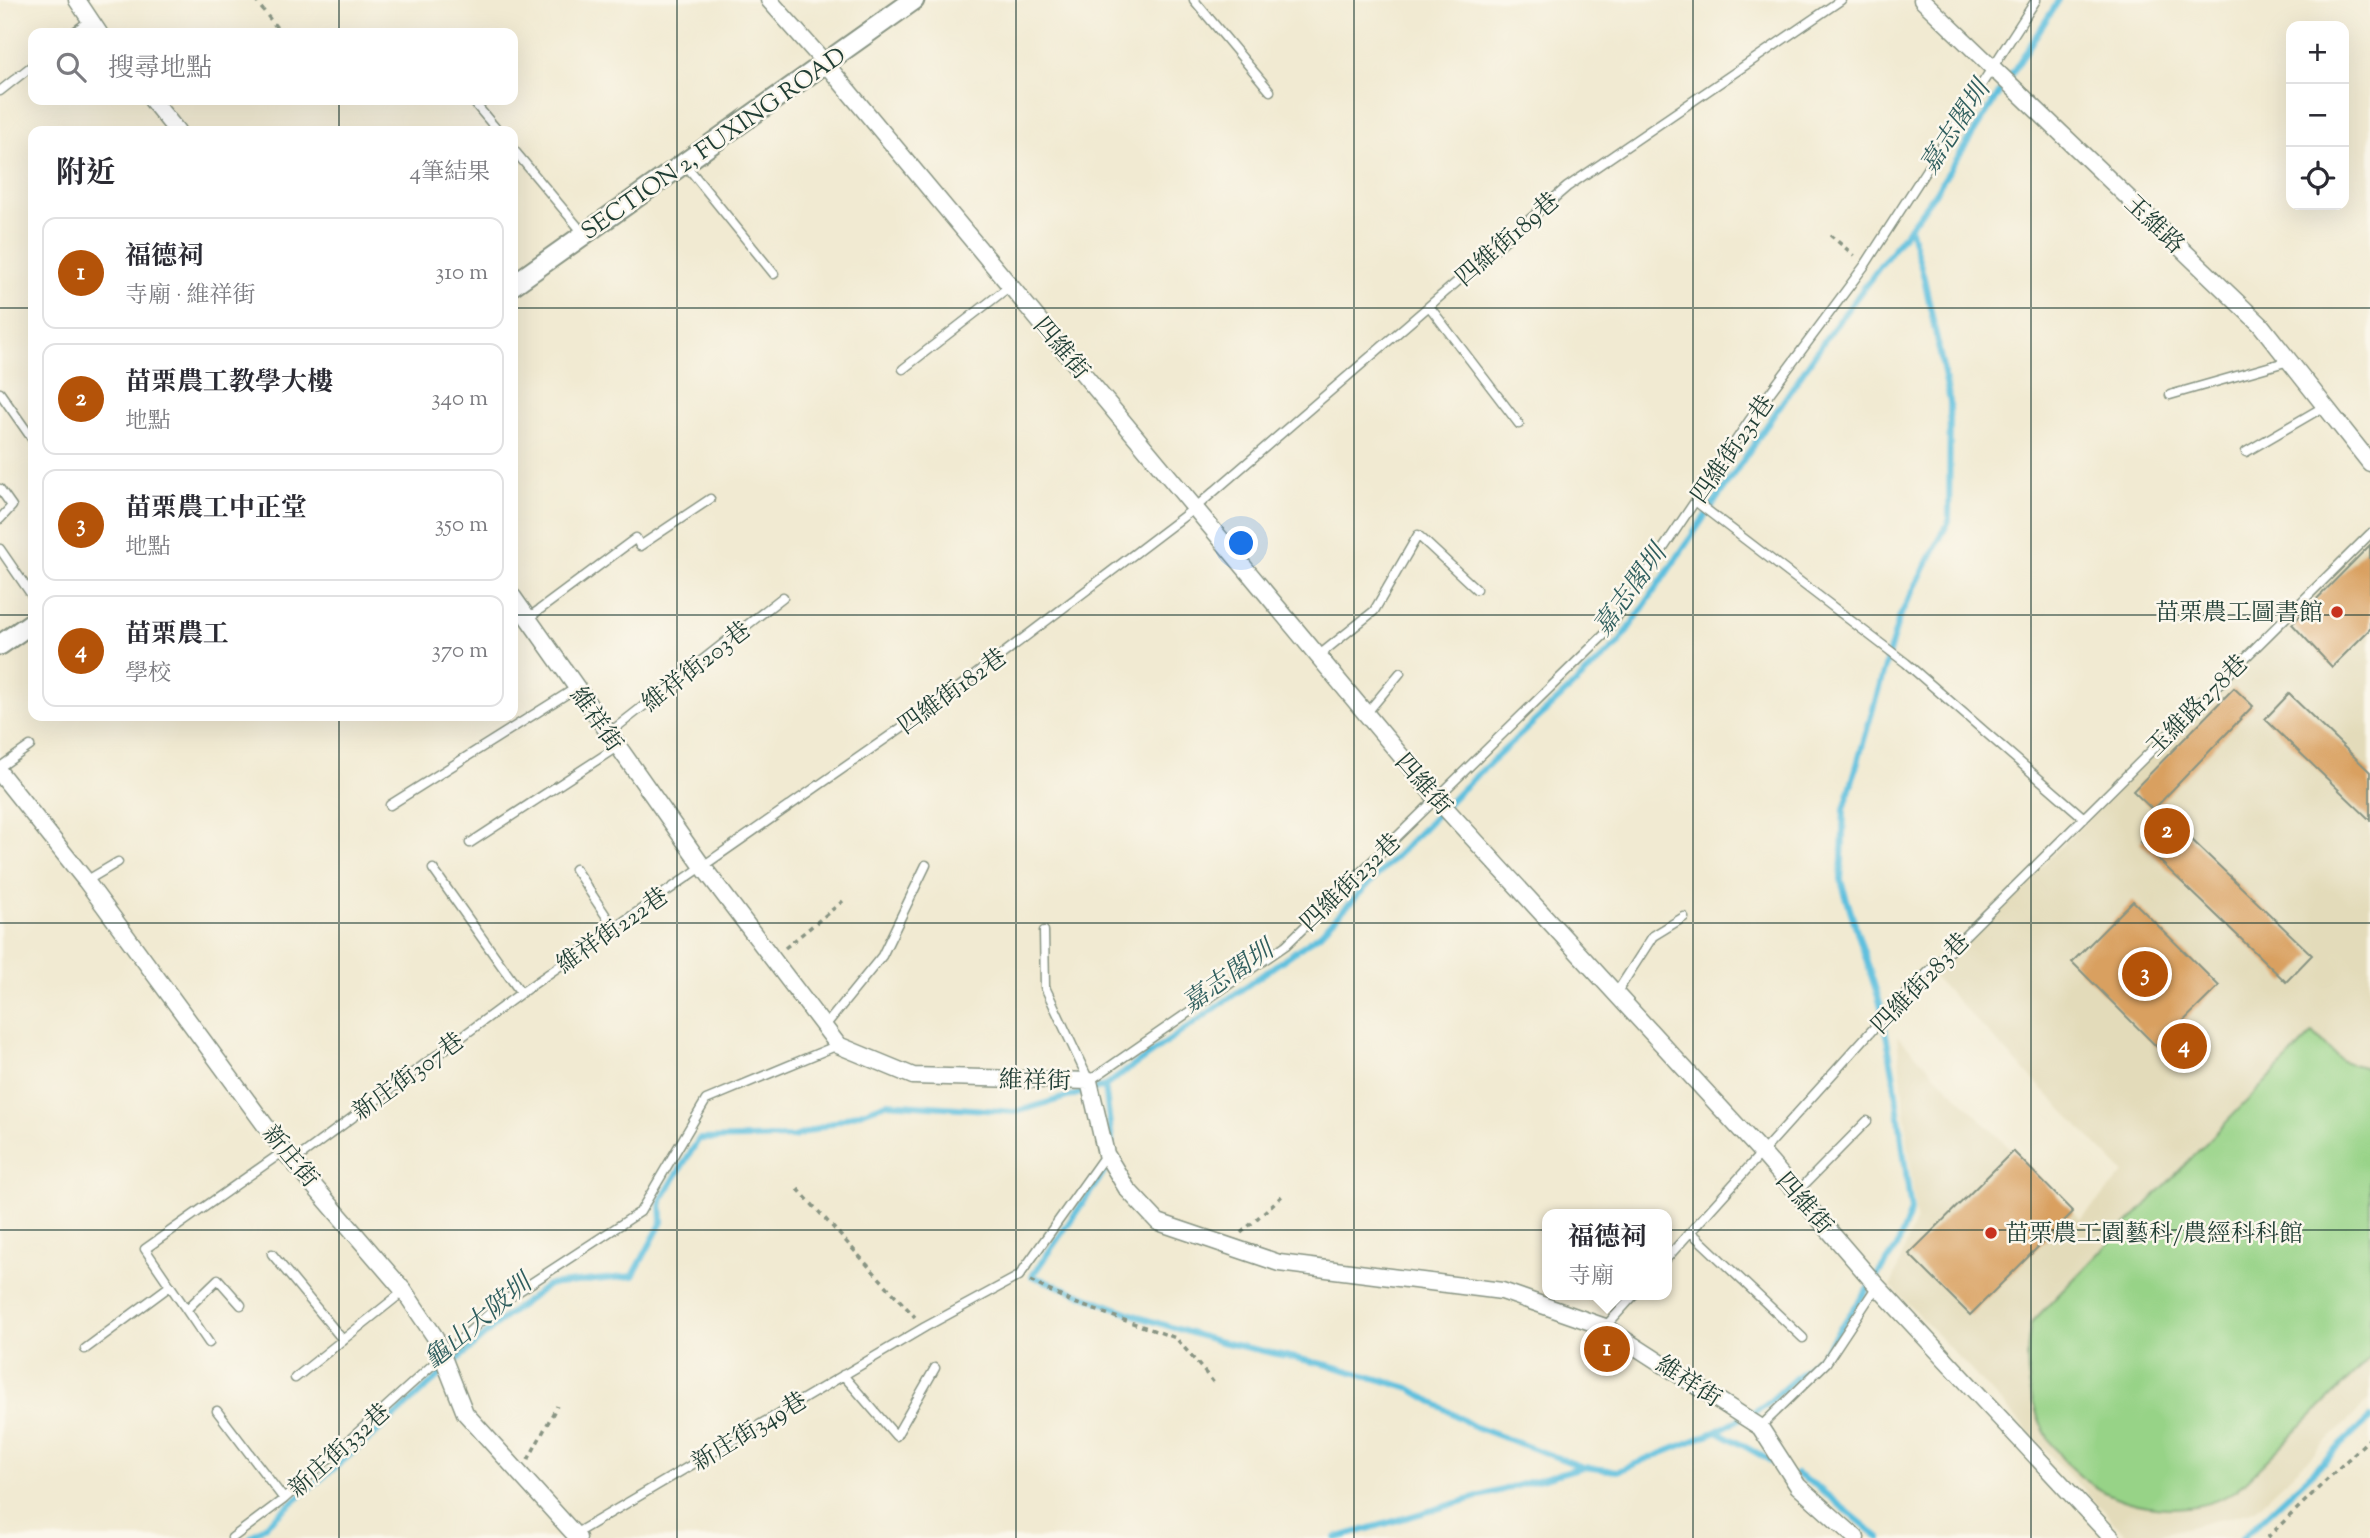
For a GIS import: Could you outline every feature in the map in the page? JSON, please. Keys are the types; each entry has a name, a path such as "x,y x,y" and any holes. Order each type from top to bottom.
{"street":[{"path":"77,0 94,27"},
{"name":"四維街","path":"769,0 825,63 1436,798 1763,1154 1877,1286 2112,1538"},
{"name":"SECTION 2, FUXING ROAD","path":"518,281 914,0"},
{"name":"玉維路","path":"1922,0 2260,324 2370,463"},
{"path":"155,105 170,126"},
{"name":"維祥街","path":"518,605 703,867 838,1045 914,1076 1089,1081 1105,1154 1127,1189 1158,1222 1279,1263 1502,1291 1605,1327 1760,1427 1798,1486 1856,1538"},
{"path":"0,645 28,625"},
{"name":"新庄街","path":"0,773 86,881 289,1156 404,1291 435,1337 465,1413 574,1537"}],"lane":[{"path":"1194,0 1270,91"},
{"name":"四維街189巷","path":"1195,507 1567,187 1840,0"},
{"name":"四維街231巷","path":"1436,798 1607,632 1749,421 1865,265 2036,0"},
{"path":"0,91 28,69"},
{"path":"476,105 494,126"},
{"path":"518,155 584,234"},
{"path":"685,164 774,274"},
{"path":"903,369 1010,286"},
{"path":"1429,306 1519,424"},
{"path":"2170,396 2289,361"},
{"path":"0,393 28,433"},
{"path":"2246,452 2325,407"},
{"path":"0,489 12,506 0,519"},
{"path":"527,619 636,538 640,546 710,499"},
{"path":"1695,501 1906,663 2084,818"},
{"name":"四維街182巷","path":"703,867 954,691 1195,507"},
{"name":"玉維路278巷","path":"2084,818 2370,534"},
{"path":"1318,656 1374,611 1418,535 1476,589"},
{"path":"0,549 28,590"},
{"name":"維祥街203巷","path":"470,843 613,741 783,597"},
{"path":"1365,715 1401,673"},
{"path":"390,805 576,688"},
{"path":"0,767 30,746"},
{"name":"四維街232巷","path":"1089,1081 1286,944 1436,798"},
{"name":"四維街283巷","path":"1672,1253 1891,1009 2084,818"},
{"path":"86,881 118,862"},
{"path":"825,1026 882,956 926,864"},
{"name":"維祥街222巷","path":"521,993 703,867"},
{"path":"433,869 521,993"},
{"path":"575,869 614,928"},
{"path":"1615,995 1653,936 1684,918"},
{"path":"1044,931 1045,987 1089,1081"},
{"name":"新庄街307巷","path":"170,1286 145,1249 289,1156 521,993"},
{"name":"新庄街332巷","path":"232,1538 284,1499 501,1303 640,1212 706,1100 838,1045"},
{"path":"1797,1193 1867,1121"},
{"path":"1019,1276 1105,1154"},
{"path":"1691,1232 1803,1338"},
{"path":"272,1254 343,1340"},
{"name":"新庄街349巷","path":"574,1537 925,1327 1019,1276"},
{"path":"187,1308 218,1279 241,1305"},
{"path":"85,1349 170,1286 209,1343"},
{"path":"1760,1427 1826,1363 1877,1286"},
{"path":"295,1378 404,1291"},
{"path":"1605,1327 1629,1300"},
{"path":"843,1376 896,1436 934,1368"},
{"path":"217,1411 284,1499"}],"path":[{"path":"255,0 277,28"},
{"path":"1830,235 1865,265"},
{"path":"773,958 843,901"},
{"path":"798,1189 925,1327"},
{"path":"1227,1246 1283,1195"},
{"path":"1019,1276 1072,1301 1176,1338 1214,1383"},
{"path":"520,1474 557,1406"},
{"path":"2267,1538 2370,1438"}],"shaded area":[{"path":"2370,538 2370,1400 2255,1510 2146,1538 2129,1538 1891,1286 1916,1219 1897,1036 2081,1219 2124,1173 1932,975"}],"green space":[{"path":"2313,1033 2342,1061 2370,1069 2370,1358 2237,1490 2208,1503 2177,1508 2155,1507 2122,1500 2094,1486 2070,1467 2051,1443 2038,1417 2030,1387 2027,1355 2031,1323"}],"building":[{"name":"苗栗農工圖書館","path":"2370,545 2370,629 2332,667 2292,624"},
{"path":"2234,688 2253,706 2153,810 2133,791"},
{"path":"2289,694 2370,772 2370,820 2265,719"},
{"path":"2166,815 2312,955 2286,982 2140,842"},
{"path":"2133,901 2219,986 2157,1047 2072,962"},
{"name":"苗栗農工園藝科/農經科科館","path":"2013,1151 2073,1212 1970,1315 1909,1254"}],"waterway":[{"name":"嘉志閣圳","path":"250,1538 368,1440 505,1317 548,1285 633,1276 662,1222 661,1200 699,1139 794,1137 887,1103 1015,1112 1105,1086 1320,934 1460,791 1619,643 1826,338 1933,196 2059,0"},
{"path":"1107,1163 1105,1171 1032,1276 1145,1319 1217,1341 1332,1366 1409,1388 1475,1427 1583,1467 1618,1471 1717,1431 1766,1405 1823,1353 1897,1247 1911,1211 1894,1078 1881,1006 1841,881 1844,810 1899,618 1949,521 1950,402 1924,278 1910,227"},
{"path":"1105,1086 1112,1141 1110,1149"},
{"path":"2242,1538 2370,1418"},
{"path":"1717,1431 1780,1466"},
{"path":"1336,1538 1582,1467"},
{"path":"1796,1474 1815,1485 1880,1538"}],"place":[{"name":"苗栗農工圖書館","path":"2337,612"},
{"name":"苗栗農工教學大樓","path":"2167,831"},
{"name":"苗栗農工中正堂","path":"2145,974"},
{"name":"苗栗農工","path":"2184,1046"},
{"name":"苗栗農工園藝科/農經科科館","path":"1991,1233"},
{"name":"福德祠","path":"1607,1349"}],"water label":[{"name":"龜山大陂圳","path":"477,1321"}]}
